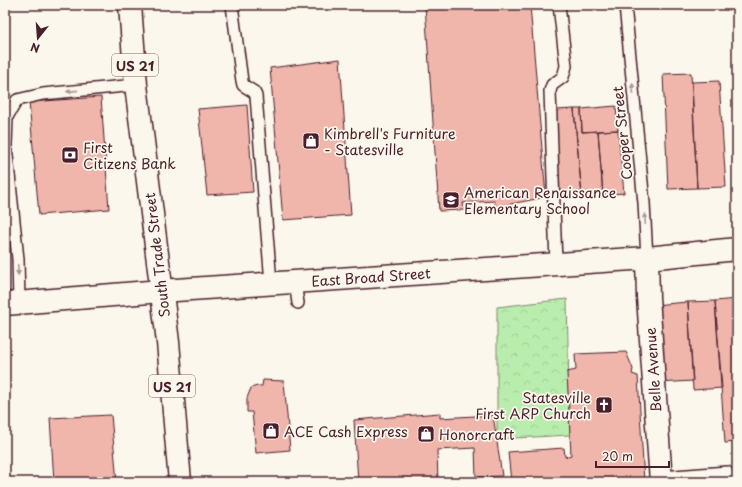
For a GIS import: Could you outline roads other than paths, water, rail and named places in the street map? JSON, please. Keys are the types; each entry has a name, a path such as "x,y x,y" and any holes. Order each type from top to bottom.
{"street":[{"name":"South Trade Street","path":"130,5 136,85 168,342 180,482"},
{"name":"East Broad Street","path":"12,304 271,283 296,292 556,264 647,258 737,249"},
{"name":"Belle Avenue","path":"647,258 648,297 661,480"}],"lane":[{"path":"232,5 243,85 254,92 256,96 271,283"},
{"path":"556,264 550,91 552,85 563,77 566,66 559,5"},
{"name":"Cooper Street","path":"625,5 644,203 647,258"},
{"path":"12,304 18,259 6,146 7,117 17,100 43,94 136,85"},
{"path":"661,480 727,472 728,482"}],"place":[{"name":"Kimbrell's Furniture - Statesville","path":"311,141"},
{"name":"First Citizens Bank","path":"70,155"},
{"name":"American Renaissance Elementary School","path":"451,200"},
{"name":"Statesville First ARP Church","path":"604,405"},
{"name":"ACE Cash Express","path":"271,431"},
{"name":"Honorcraft","path":"426,434"}]}
